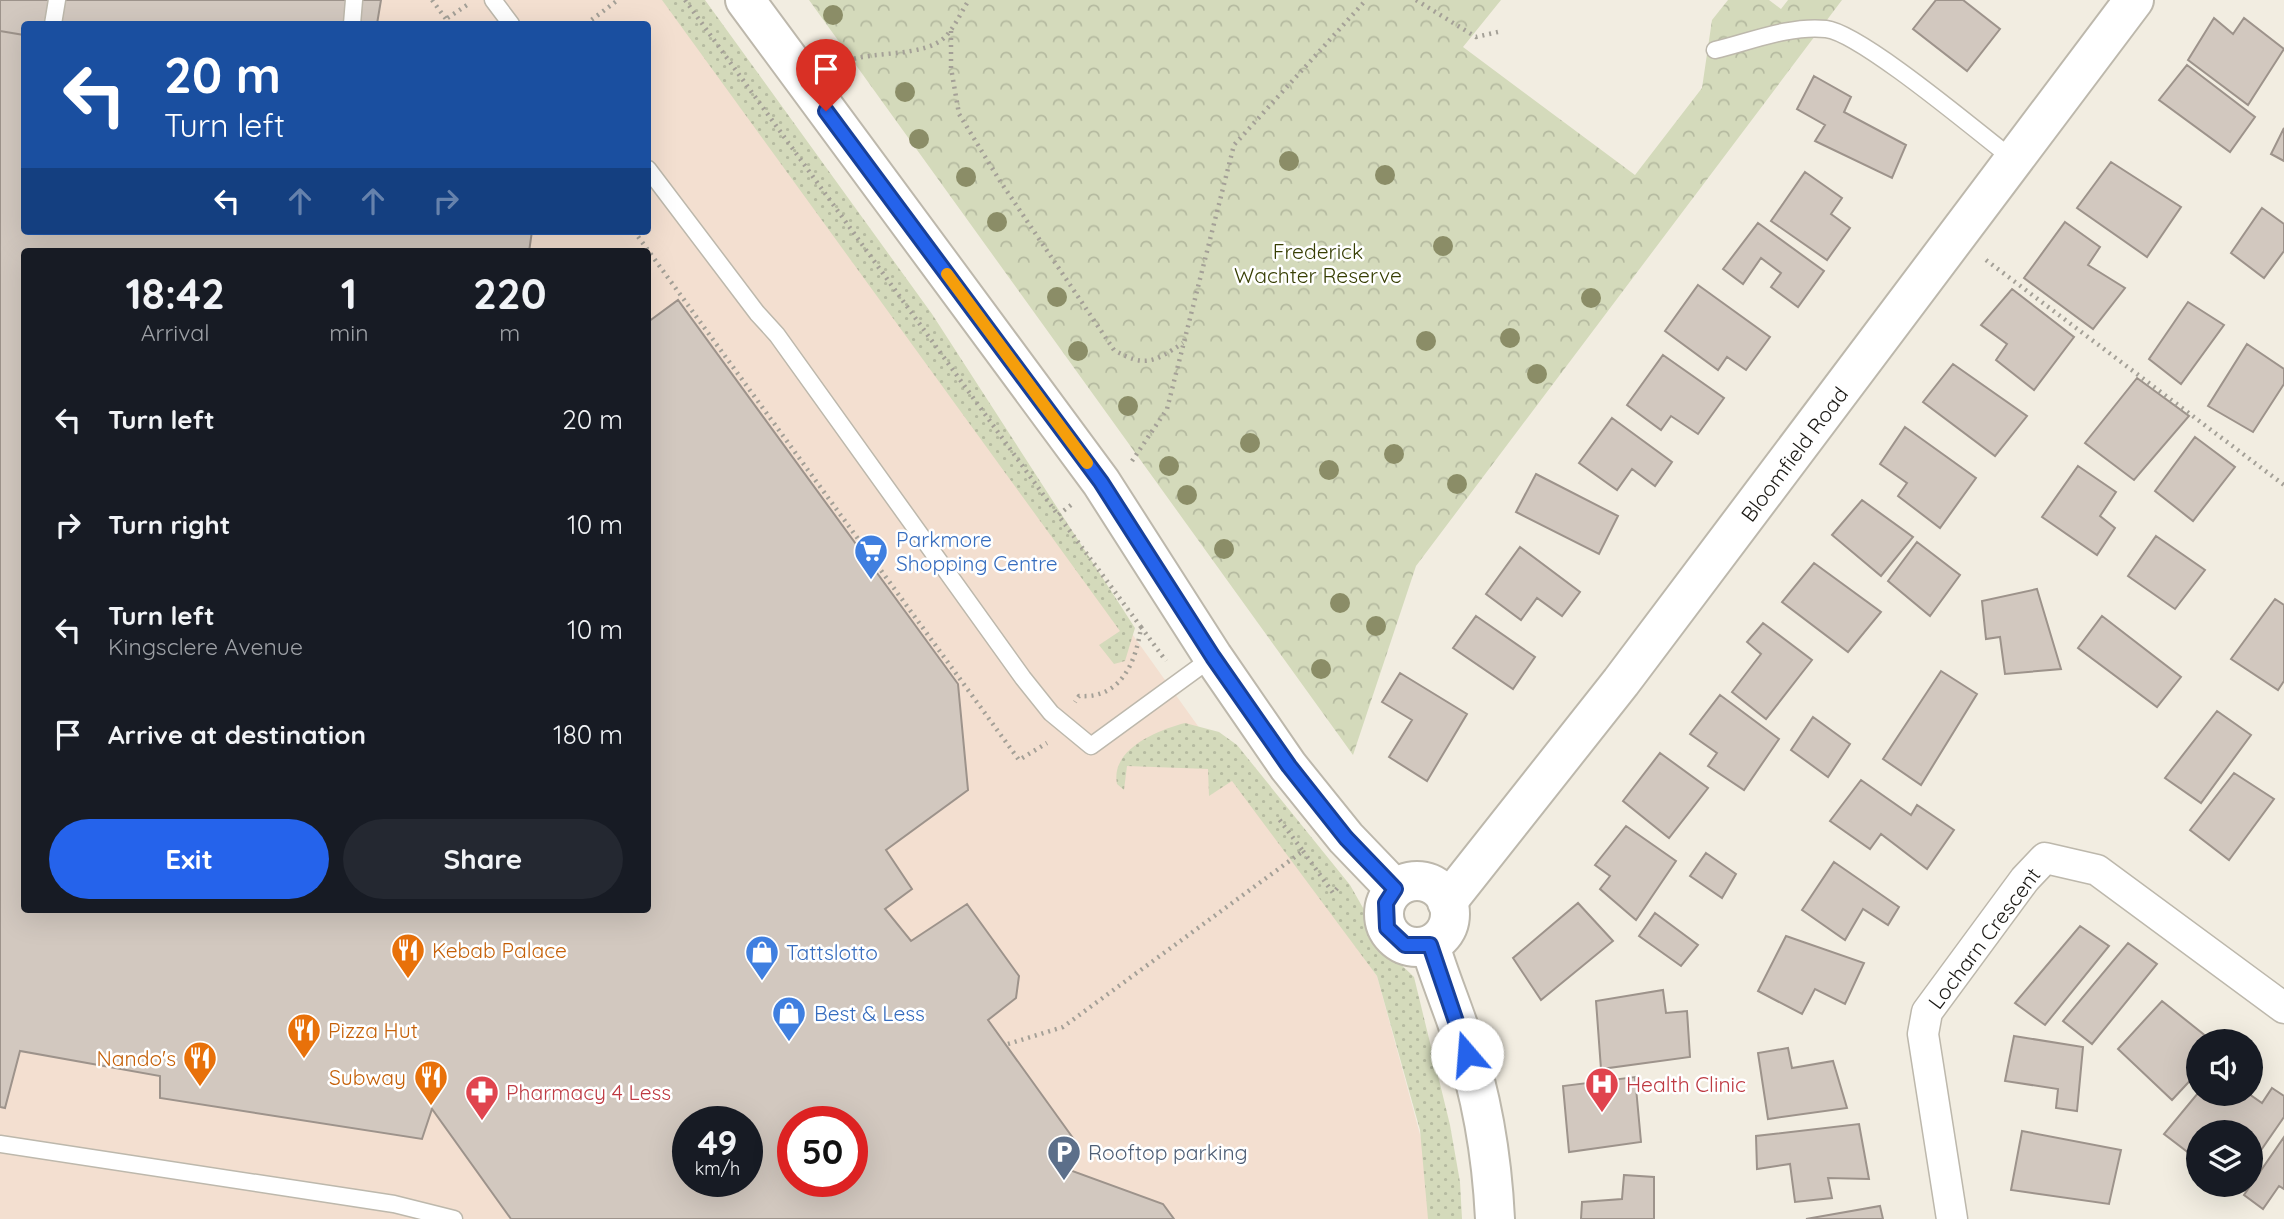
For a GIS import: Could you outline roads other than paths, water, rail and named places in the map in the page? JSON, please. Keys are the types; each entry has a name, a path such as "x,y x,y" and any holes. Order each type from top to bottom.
{"main road":[{"path":"745,0 1101,482 1213,657 1289,766 1346,838 1395,889"},
{"name":"Bloomfield Road","path":"1447,902 1620,682 2134,0"},
{"path":"1420,881 1437,888 1447,902 1450,911 1447,927 1430,945 1405,945 1387,928 1386,903 1395,889 1420,881"},
{"path":"1430,945 1462,1038 1484,1121 1493,1176 1495,1219"}],"street":[{"name":"Locharn Crescent","path":"1952,1219 1923,1034 1927,1012 2025,879 2045,858 2097,870 2284,1008"}],"lane":[{"path":"54,21 57,0"},
{"path":"352,21 354,0"},
{"path":"493,0 508,21"},
{"path":"1715,50 1813,29 1841,32 1874,53 2015,160"},
{"path":"651,173 757,313 777,335 1051,713 1091,746 1213,657"},
{"path":"0,1144 394,1204 454,1219"}],"place":[{"name":"Parkmore Shopping Centre","path":"871,581"},
{"name":"Kebab Palace","path":"408,980"},
{"name":"Tattslotto","path":"762,982"},
{"name":"Best & Less","path":"789,1043"},
{"name":"Pizza Hut","path":"304,1060"},
{"name":"Nando's","path":"200,1088"},
{"name":"Subway","path":"431,1107"},
{"name":"Health Clinic","path":"1602,1114"},
{"name":"Pharmacy 4 Less","path":"482,1122"},
{"name":"Rooftop parking","path":"1064,1182"}],"park label":[{"name":"Frederick Wachter Reserve","path":"1318,263"}]}
